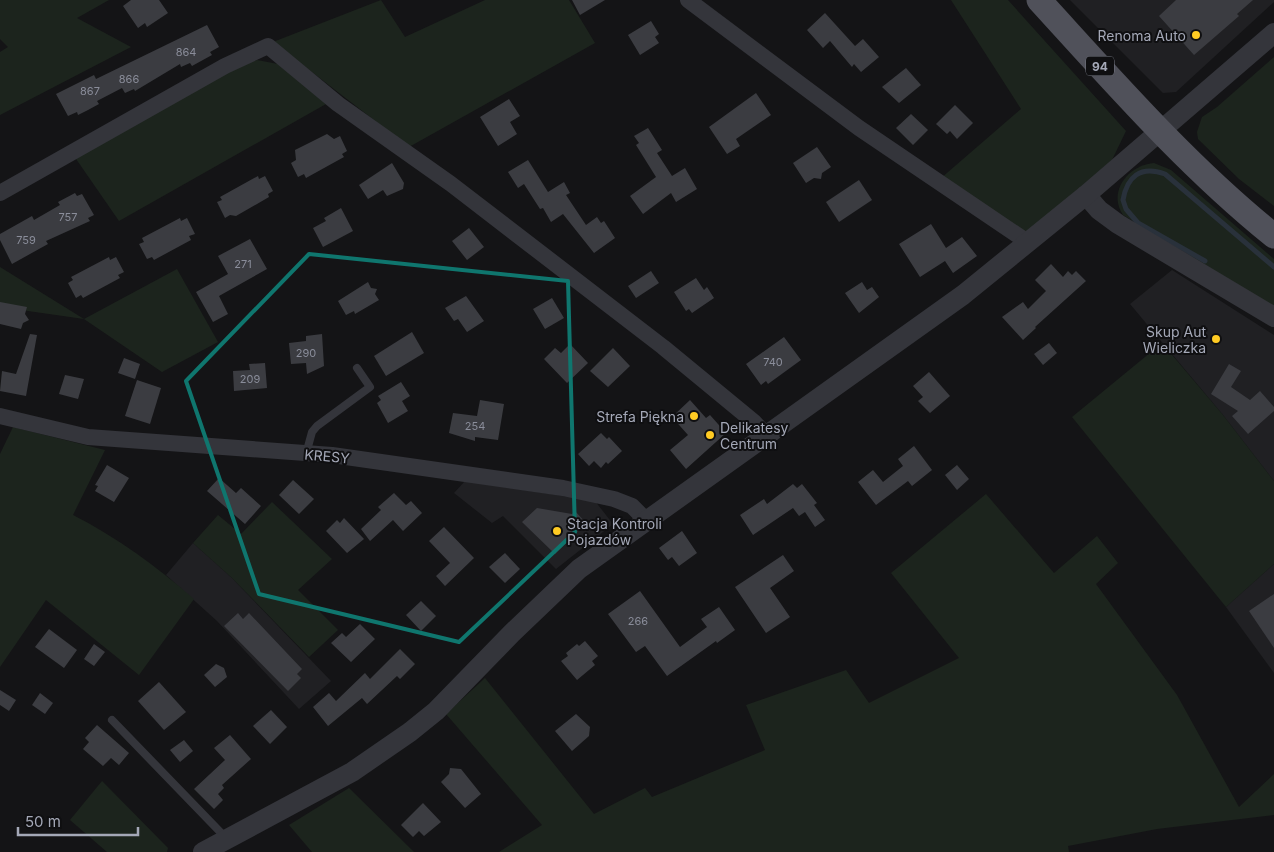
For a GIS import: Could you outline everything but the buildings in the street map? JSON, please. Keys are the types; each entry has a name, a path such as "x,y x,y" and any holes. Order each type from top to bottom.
{"main road":[{"name":"94","path":"1039,0 1160,132 1221,192 1274,236"}],"street":[{"path":"688,0 859,128 1029,243"},
{"path":"204,852 352,772 410,732 436,711 512,633 579,569 905,339 1029,243 1274,33"},
{"path":"0,193 224,66 268,46 338,104 451,184 699,375 754,422 768,437"},
{"path":"1086,195 1099,210 1118,224 1274,317"},
{"name":"KRESY","path":"0,416 88,437 332,455 590,493 632,506 646,520"}],"lane":[{"path":"306,454 312,432 317,426 370,387 357,368"},
{"path":"112,720 227,839"}],"highlighted area":[{"path":"309,254 568,281 575,532 459,642 259,594 186,381"}],"shaded area":[{"path":"0,0 109,0 77,18 131,47 0,115 0,52 8,47 0,39"},
{"path":"381,0 405,37 485,0 569,0 595,43 409,147 273,42"},
{"path":"951,0 1008,0 1126,131 1112,160 1025,235 940,179 1021,109"},
{"path":"1070,0 1274,0 1274,2 1176,92 1163,93"},
{"path":"1274,57 1274,206 1239,179 1198,139 1197,132 1202,117 1217,107"},
{"path":"257,60 278,64 326,104 119,221 74,156 237,66"},
{"path":"1154,163 1171,170 1274,259 1274,307 1123,215 1118,197 1123,181 1136,169"},
{"path":"0,267 84,319 0,307"},
{"path":"177,269 218,342 162,372 84,319"},
{"name":"Skup Aut Wieliczka","path":"1172,270 1274,335 1274,481 1223,415 1130,304"},
{"path":"1162,343 1223,415 1274,481 1274,564 1226,607 1072,417"},
{"path":"13,427 105,450 73,515 106,533 136,553 194,599 139,675 46,600 0,667 0,454"},
{"path":"465,481 595,501 613,524 556,569 503,516 492,523 454,493"},
{"path":"986,494 1054,573 1097,536 1118,563 1096,584 1177,695 1239,807 1274,774 1274,815 1157,829 1068,846 1069,852 499,852 542,825 446,714 485,678 594,814 645,788 652,797 765,750 746,705 846,670 869,703 959,658 891,573"},
{"path":"272,502 332,559 298,590 338,630 309,657 232,578 193,543 218,515 241,534"},
{"path":"193,543 232,578 331,681 299,709 217,621 166,575"},
{"path":"1274,564 1274,673 1226,607"},
{"path":"102,781 168,848 167,852 107,852 70,820"},
{"path":"349,788 414,852 312,852 289,825"}],"waterway":[{"path":"1205,261 1138,223 1126,209 1123,200 1131,179 1142,172 1148,171 1165,174 1274,267"}],"place":[{"name":"Renoma Auto","path":"1196,35"},
{"name":"Skup Aut Wieliczka","path":"1216,339"},
{"name":"Strefa Piękna","path":"694,416"},
{"name":"Delikatesy Centrum","path":"710,435"},
{"name":"Stacja Kontroli Pojazdów","path":"557,531"}]}
